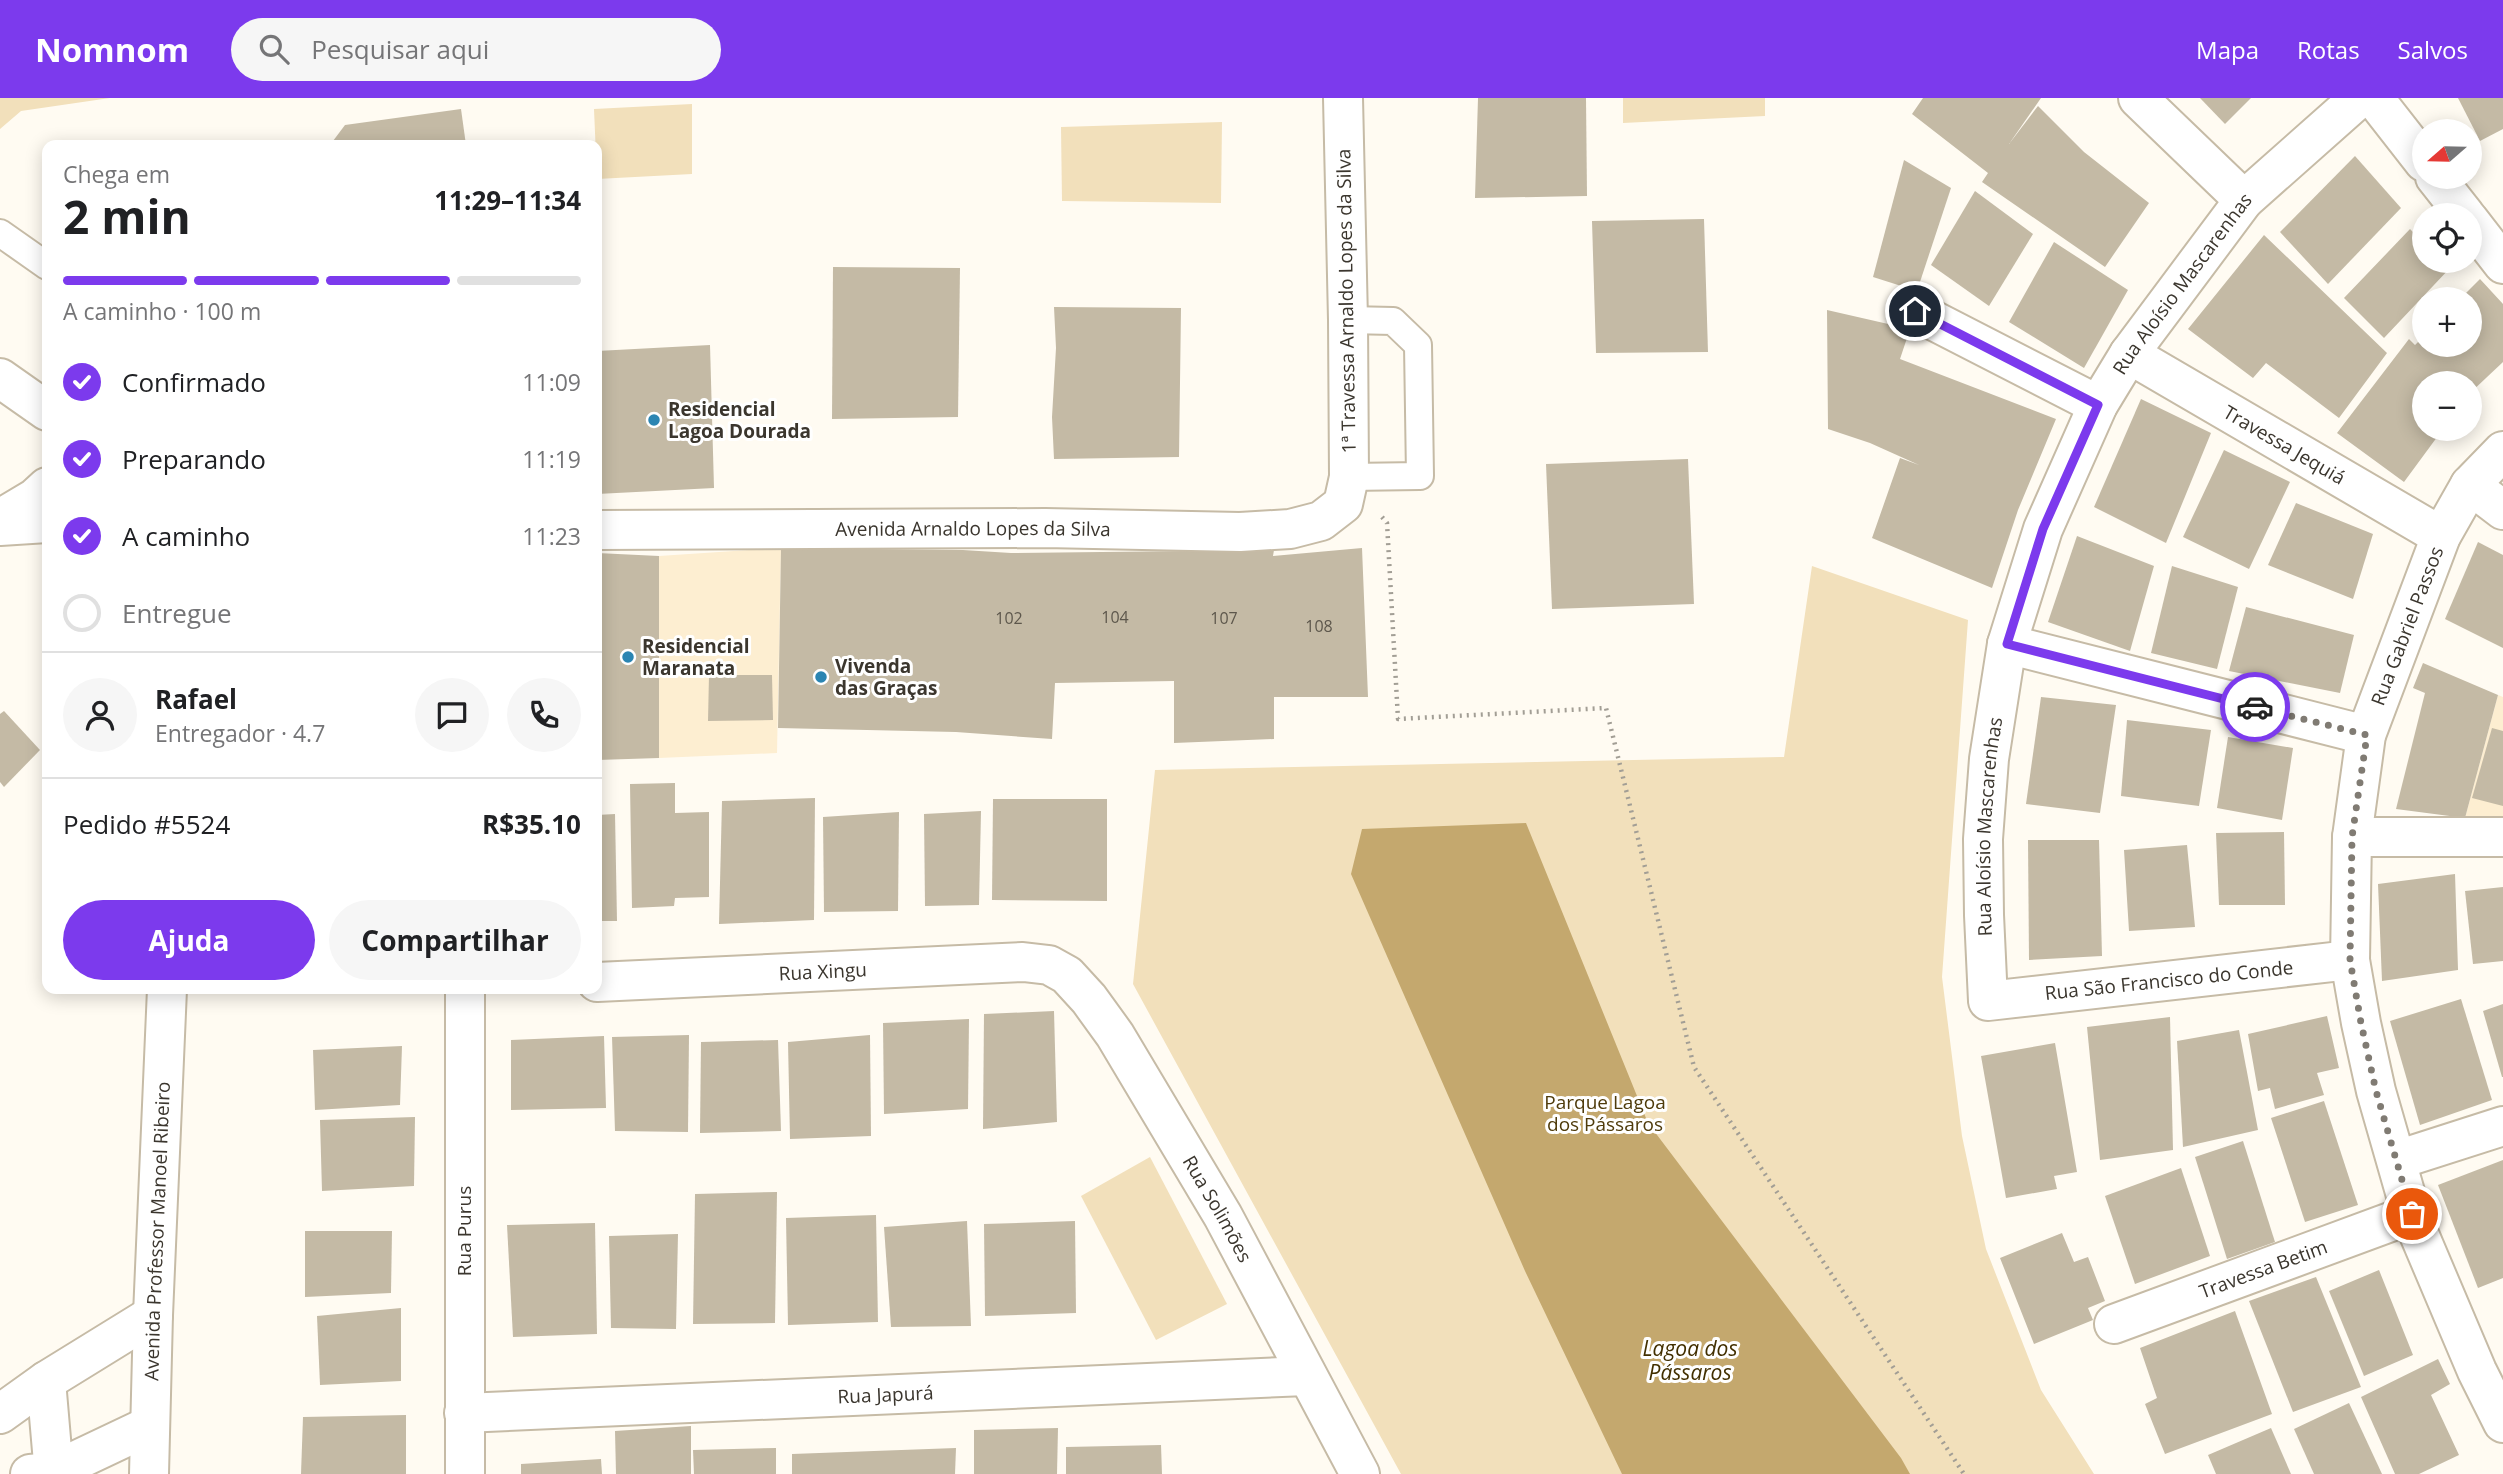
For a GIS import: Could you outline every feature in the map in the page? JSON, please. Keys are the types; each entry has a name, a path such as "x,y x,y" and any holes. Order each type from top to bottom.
{"street":[{"name":"1ª Travessa Arnaldo Lopes da Silva","path":"1343,98 1348,320 1346,490"},
{"path":"2138,98 2244,200"},
{"name":"Rua Aloísio Mascarenhas","path":"1988,1001 1983,839 1989,759 2007,644 2043,529 2098,405 2129,355 2244,200 2359,98"},
{"path":"2374,98 2412,147"},
{"path":"2444,189 2456,203"},
{"path":"2482,237 2503,264"},
{"path":"1915,311 2098,405"},
{"name":"Travessa Jequiá","path":"2129,355 2441,536"},
{"path":"0,378 42,407"},
{"name":"Rua Gabriel Passos","path":"2503,451 2470,485 2441,536 2367,735 2352,837 2350,960 2376,1091 2412,1214 2477,1371 2503,1423"},
{"path":"2470,485 2503,510"},
{"name":"Avenida Arnaldo Lopes da Silva","path":"602,530 1045,528 1240,532 1290,529 1321,521 1346,490"},
{"path":"0,519 42,492"},
{"path":"0,526 42,523"},
{"path":"2007,644 2367,735"},
{"path":"2352,837 2503,838"},
{"name":"Rua São Francisco do Conde","path":"1988,1001 2350,960"},
{"name":"Rua Xingu","path":"602,982 1023,962 1049,965"},
{"name":"Rua Solimões","path":"1049,965 1067,975 1089,999 1115,1035 1223,1216 1360,1474"},
{"name":"Avenida Professor Manoel Ribeiro","path":"149,1474 167,994"},
{"name":"Rua Purus","path":"465,994 465,1474"},
{"path":"2397,1160 2503,1126"},
{"name":"Travessa Betim","path":"2114,1324 2412,1214"},
{"path":"0,1413 46,1381 153,1315"},
{"name":"Rua Japurá","path":"464,1413 1306,1376"},
{"path":"46,1381 45,1473 149,1426"}],"lane":[{"path":"0,233 42,262"},
{"path":"1346,490 1420,476 1418,345 1393,321 1348,320"}],"path":[{"path":"1346,490 1387,523 1398,719 1606,708 1694,1067 1964,1474"}],"shaded area":[{"path":"781,548 777,753 659,758 659,556"},
{"path":"2498,695 2503,697 2503,817 2465,818"}],"green space":[{"path":"0,98 110,98 21,111 0,129"},
{"path":"1623,98 1765,98 1765,116 1623,123"},
{"path":"692,104 692,174 602,179 602,140 595,140 594,109"},
{"path":"1222,122 1221,203 1062,201 1061,127"},
{"name":"Parque Lagoa dos Pássaros","path":"1812,566 1968,620 1942,977 1962,1136 1986,1249 2041,1390 2094,1474 1401,1474 1133,984 1155,770 1784,757"},
{"path":"1150,1157 1227,1304 1156,1340 1081,1196"}],"water":[{"name":"Lagoa dos Pássaros","path":"1526,823 1648,1123 1901,1458 1910,1474 1622,1474 1525,1271 1351,874 1362,829"}],"building":[{"path":"1478,98 1586,98 1587,196 1475,198"},
{"path":"1923,98 2041,98 2009,144 2038,106 2084,152 2149,203 2105,267 1982,182 1988,173 1912,114"},
{"path":"2200,98 2251,98 2225,124"},
{"path":"2458,98 2503,98 2503,129 2482,140 2482,119 2469,119"},
{"path":"461,109 465,140 334,140 345,125"},
{"path":"2355,156 2401,208 2328,284 2280,232"},
{"path":"1904,160 1951,188 1917,291 1873,277"},
{"path":"1975,191 2033,234 1989,306 1931,265"},
{"path":"1704,219 1708,352 1596,353 1592,221"},
{"path":"2410,229 2412,273 2445,273 2432,287 2412,287 2412,308 2384,338 2344,298"},
{"path":"2264,235 2387,353 2339,418 2266,363 2253,378 2188,329"},
{"path":"2054,242 2128,290 2084,368 2009,322"},
{"path":"833,267 960,268 958,417 832,419"},
{"path":"2480,279 2503,304 2503,362 2482,382 2482,371 2412,371 2412,441 2434,441 2404,482 2337,433 2409,339 2412,342 2412,357 2482,357 2482,287 2472,287"},
{"path":"1054,307 1181,308 1179,457 1054,459"},
{"path":"1827,310 1910,329 1900,359 2056,419 2018,510 1992,588 1872,538 1900,458 1919,465 1870,443 1828,429"},
{"name":"Residencial Lagoa Dourada","path":"710,345 714,488 602,494 602,351"},
{"path":"2141,399 2211,433 2166,543 2094,507"},
{"path":"2224,450 2290,482 2249,569 2183,537"},
{"path":"1688,459 1694,604 1552,609 1546,464"},
{"path":"2296,503 2373,534 2353,599 2268,565"},
{"path":"2077,536 2154,566 2130,651 2048,622"},
{"path":"2478,542 2503,555 2503,648 2445,619"},
{"path":"781,548 1011,553 1274,550 1273,556 1362,548 1368,697 1274,697 1274,739 1174,743 1174,681 1055,683 1052,739 956,732 778,728"},
{"name":"Residencial Maranata","path":"602,553 659,556 659,758 602,760"},
{"path":"2172,566 2238,587 2217,669 2151,653"},
{"path":"2246,607 2354,635 2340,693 2229,671"},
{"path":"2423,663 2498,695 2465,818 2396,809 2425,693 2413,688"},
{"path":"709,675 772,675 773,720 708,721"},
{"path":"2041,697 2116,705 2100,813 2026,804"},
{"path":"4,711 40,750 4,787 0,782 0,714"},
{"path":"2127,720 2211,730 2199,806 2121,796"},
{"path":"2492,728 2503,731 2503,806 2472,798"},
{"path":"2228,737 2293,748 2282,820 2217,808"},
{"path":"675,783 675,813 709,812 709,897 675,898 674,906 632,908 630,784"},
{"path":"815,798 814,920 719,924 722,801"},
{"path":"993,799 1107,799 1107,901 992,900"},
{"path":"981,811 979,905 925,906 924,814"},
{"path":"899,812 898,911 824,912 823,817"},
{"path":"615,814 617,921 602,921 602,815"},
{"path":"2284,832 2285,905 2219,905 2216,833"},
{"path":"2028,840 2099,840 2102,956 2029,960"},
{"path":"2187,845 2195,927 2129,931 2124,850"},
{"path":"2455,874 2458,970 2382,981 2378,884"},
{"path":"2503,887 2503,961 2473,964 2465,891"},
{"path":"2461,999 2492,1100 2420,1125 2390,1021"},
{"path":"2503,1004 2503,1077 2502,1077 2483,1011"},
{"path":"1054,1011 1057,1122 983,1129 984,1014"},
{"path":"2327,1016 2339,1068 2317,1073 2324,1095 2275,1109 2270,1088 2258,1091 2248,1034"},
{"path":"2170,1017 2173,1150 2100,1160 2087,1027"},
{"path":"969,1019 968,1109 884,1114 883,1023"},
{"path":"2239,1030 2258,1130 2183,1147 2177,1041"},
{"path":"689,1035 688,1132 615,1131 612,1037"},
{"path":"870,1035 871,1136 790,1139 788,1042"},
{"path":"604,1036 606,1108 511,1110 511,1040"},
{"path":"778,1040 781,1131 700,1133 701,1042"},
{"path":"2055,1043 2077,1172 2054,1176 2057,1189 2006,1198 1981,1056"},
{"path":"402,1046 400,1105 315,1110 313,1050"},
{"path":"2324,1101 2358,1205 2305,1222 2271,1118"},
{"path":"415,1117 414,1186 322,1191 320,1120"},
{"path":"2243,1141 2275,1242 2227,1259 2195,1157"},
{"path":"2503,1160 2503,1278 2478,1288 2438,1185"},
{"path":"2181,1168 2210,1256 2135,1284 2105,1196"},
{"path":"777,1192 775,1323 693,1324 695,1194"},
{"path":"876,1215 878,1322 788,1325 786,1218"},
{"path":"967,1221 971,1326 891,1327 884,1227"},
{"path":"1075,1221 1076,1313 985,1316 984,1224"},
{"path":"595,1223 597,1334 513,1337 507,1225"},
{"path":"305,1231 392,1231 391,1293 305,1297"},
{"path":"2062,1233 2074,1262 2088,1257 2105,1301 2088,1308 2093,1320 2034,1344 2000,1258"},
{"path":"678,1234 676,1329 611,1328 609,1236"},
{"path":"2379,1270 2413,1355 2364,1376 2329,1291"},
{"path":"2316,1277 2361,1387 2293,1412 2249,1301"},
{"path":"401,1308 401,1381 320,1385 317,1316"},
{"path":"2235,1311 2272,1414 2165,1454 2145,1404 2157,1398 2140,1348"},
{"path":"2438,1359 2450,1384 2431,1395 2459,1455 2419,1474 2395,1474 2361,1397"},
{"path":"2349,1403 2382,1474 2314,1474 2294,1429"},
{"path":"406,1415 406,1474 301,1474 303,1417"},
{"path":"691,1426 691,1474 616,1474 615,1431"},
{"path":"1058,1428 1057,1474 974,1474 974,1430"},
{"path":"2271,1428 2291,1474 2216,1474 2208,1455"},
{"path":"1161,1445 1162,1474 1066,1474 1066,1447"},
{"path":"776,1448 776,1474 694,1474 693,1450"},
{"path":"956,1448 955,1474 792,1474 792,1454"},
{"path":"601,1459 602,1474 521,1474 521,1464"}],"way so far":[{"path":"2255,707 2367,735 2352,837 2350,960 2376,1091 2412,1214"}],"place":[{"name":"Residencial Lagoa Dourada","path":"654,420"},
{"name":"Residencial Maranata","path":"628,657"},
{"name":"Vivenda das Graças","path":"821,677"}],"route":[{"path":"1915,311 2098,405 2043,529 2007,644 2255,707"}]}
